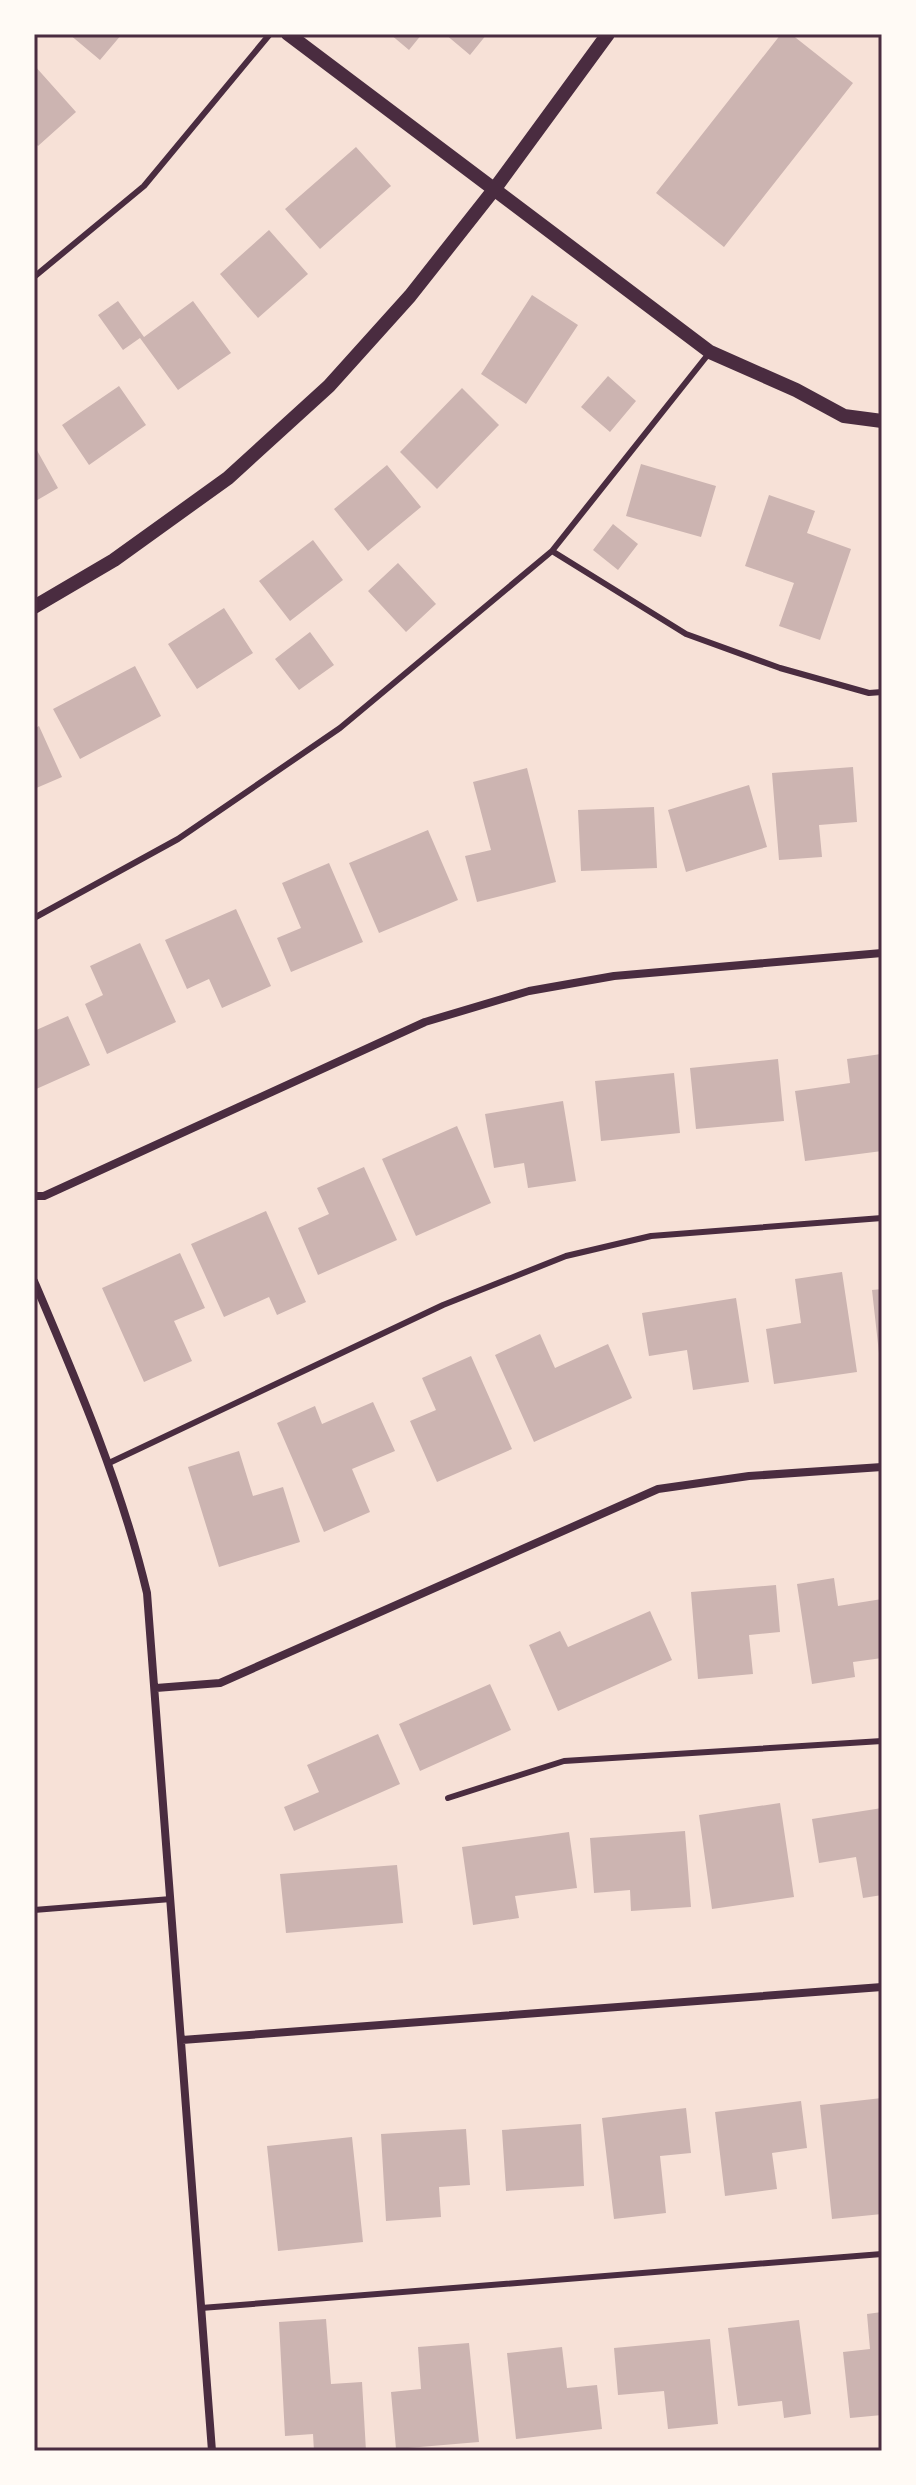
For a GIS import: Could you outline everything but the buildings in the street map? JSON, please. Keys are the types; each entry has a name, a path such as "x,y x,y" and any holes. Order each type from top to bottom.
{"street":[{"path":"288,34 496,187 710,352 796,390 844,416 882,421"},
{"path":"34,607 114,560 228,478 329,386 410,296 496,187 608,34"},
{"path":"34,1196 44,1196 425,1022 529,991 614,976 882,953"},
{"path":"34,1281 109,1463 130,1521 147,1593 212,2451"},
{"path":"156,1688 220,1683 658,1489 749,1476 882,1467"},
{"path":"182,2040 882,1987"}],"lane":[{"path":"34,277 144,186 270,34"},
{"path":"34,918 178,839 340,728 552,551 710,352"},
{"path":"552,551 686,634 780,668 869,693 882,692"},
{"path":"109,1463 443,1305 566,1256 651,1236 882,1218"},
{"path":"448,1798 564,1761 882,1741"},
{"path":"34,1910 171,1899"},
{"path":"201,2308 882,2254"}]}
